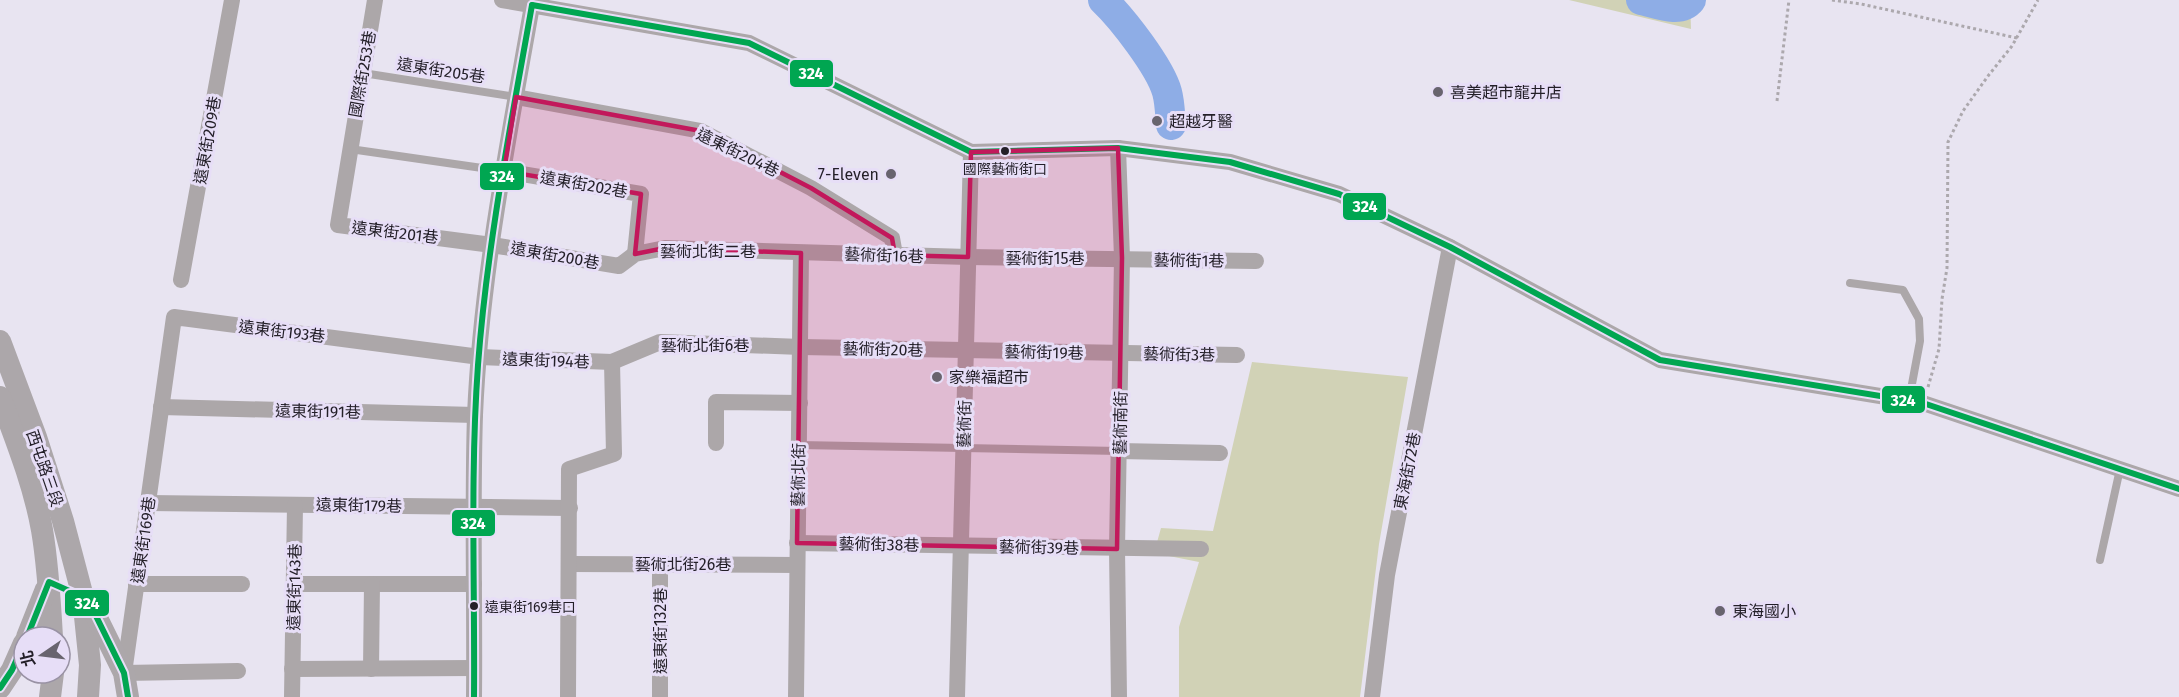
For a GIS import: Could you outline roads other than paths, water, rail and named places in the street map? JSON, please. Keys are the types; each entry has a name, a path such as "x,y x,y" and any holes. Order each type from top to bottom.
{"street":[{"name":"遠東街209巷","path":"182,280 232,0"},
{"name":"國際街253巷","path":"350,149 375,0"},
{"path":"502,0 533,3 749,43 971,152 1118,148 1241,165 1339,194 1450,247 1660,360 1916,402 2179,489"},
{"path":"474,697 475,415 492,245 533,3"},
{"name":"遠東街204巷","path":"516,97 701,131 811,188 892,238 895,255"},
{"name":"藝術南街","path":"1118,148 1122,258 1117,549 1119,697"},
{"name":"遠東街201巷","path":"350,149 338,225 492,245"},
{"name":"藝術街","path":"957,697 971,152"},
{"name":"遠東街202巷","path":"504,171 641,194 635,254"},
{"name":"遠東街200巷","path":"492,245 619,266"},
{"name":"東海街72巷","path":"1371,697 1387,575 1450,247"},
{"name":"藝術北街二巷","path":"619,266 635,254 665,248 801,253"},
{"name":"藝術街16巷","path":"801,253 968,257"},
{"name":"藝術北街","path":"796,697 801,253"},
{"name":"藝術街15巷","path":"968,257 1122,258"},
{"name":"藝術街1巷","path":"1122,258 1256,261"},
{"name":"遠東街193巷","path":"161,407 174,317 480,357"},
{"name":"西屯路三段","path":"0,341 36,437 63,521 83,597"},
{"name":"藝術北街6巷","path":"612,362 660,342 801,347"},
{"name":"藝術街20巷","path":"801,347 966,351"},
{"name":"藝術街19巷","path":"966,351 1121,353"},
{"name":"藝術街3巷","path":"1121,353 1237,355"},
{"name":"遠東街194巷","path":"480,357 612,362"},
{"path":"568,697 569,469 614,454 612,362"},
{"name":"西屯路三段","path":"0,397 22,459 42,529 49,582 51,625"},
{"path":"716,443 716,402 800,403"},
{"name":"遠東街191巷","path":"161,407 475,415"},
{"name":"遠東街169巷","path":"124,673 161,407"},
{"path":"1119,451 1220,453"},
{"name":"遠東街179巷","path":"148,503 570,508"},
{"name":"遠東街143巷","path":"292,697 295,505"},
{"name":"藝術街38巷","path":"797,543 960,545"},
{"name":"藝術街39巷","path":"960,545 1201,549"},
{"name":"藝術北街26巷","path":"569,564 796,565"},
{"name":"遠東街132巷","path":"660,564 660,697"},
{"path":"32,625 49,582 83,597 96,616 124,673 128,697"},
{"path":"136,584 242,584"},
{"path":"294,584 474,584"},
{"path":"371,669 372,584"},
{"path":"83,597 90,665 88,697"},
{"path":"292,669 474,668"},
{"path":"0,688 12,670"},
{"path":"124,673 238,670"}],"lane":[{"name":"遠東街205巷","path":"363,73 516,97"},
{"path":"350,149 504,171"},
{"path":"1850,283 1903,290 1919,319 1916,402"},
{"path":"799,445 1119,451"},
{"path":"2100,560 2120,469"}],"waterway":[{"path":"1103,0 1130,30 1157,70 1167,92 1171,125"},
{"path":"1641,0 1674,7 1691,0"}],"place":[{"name":"喜美超市龍井店","path":"1438,92"},
{"name":"超越牙醫","path":"1157,121"},
{"name":"國際藝術街口","path":"1005,151"},
{"name":"7-Eleven","path":"891,174"},
{"name":"家樂福超市","path":"937,377"},
{"name":"遠東街169巷口","path":"474,606"},
{"name":"東海國小","path":"1720,611"}]}
